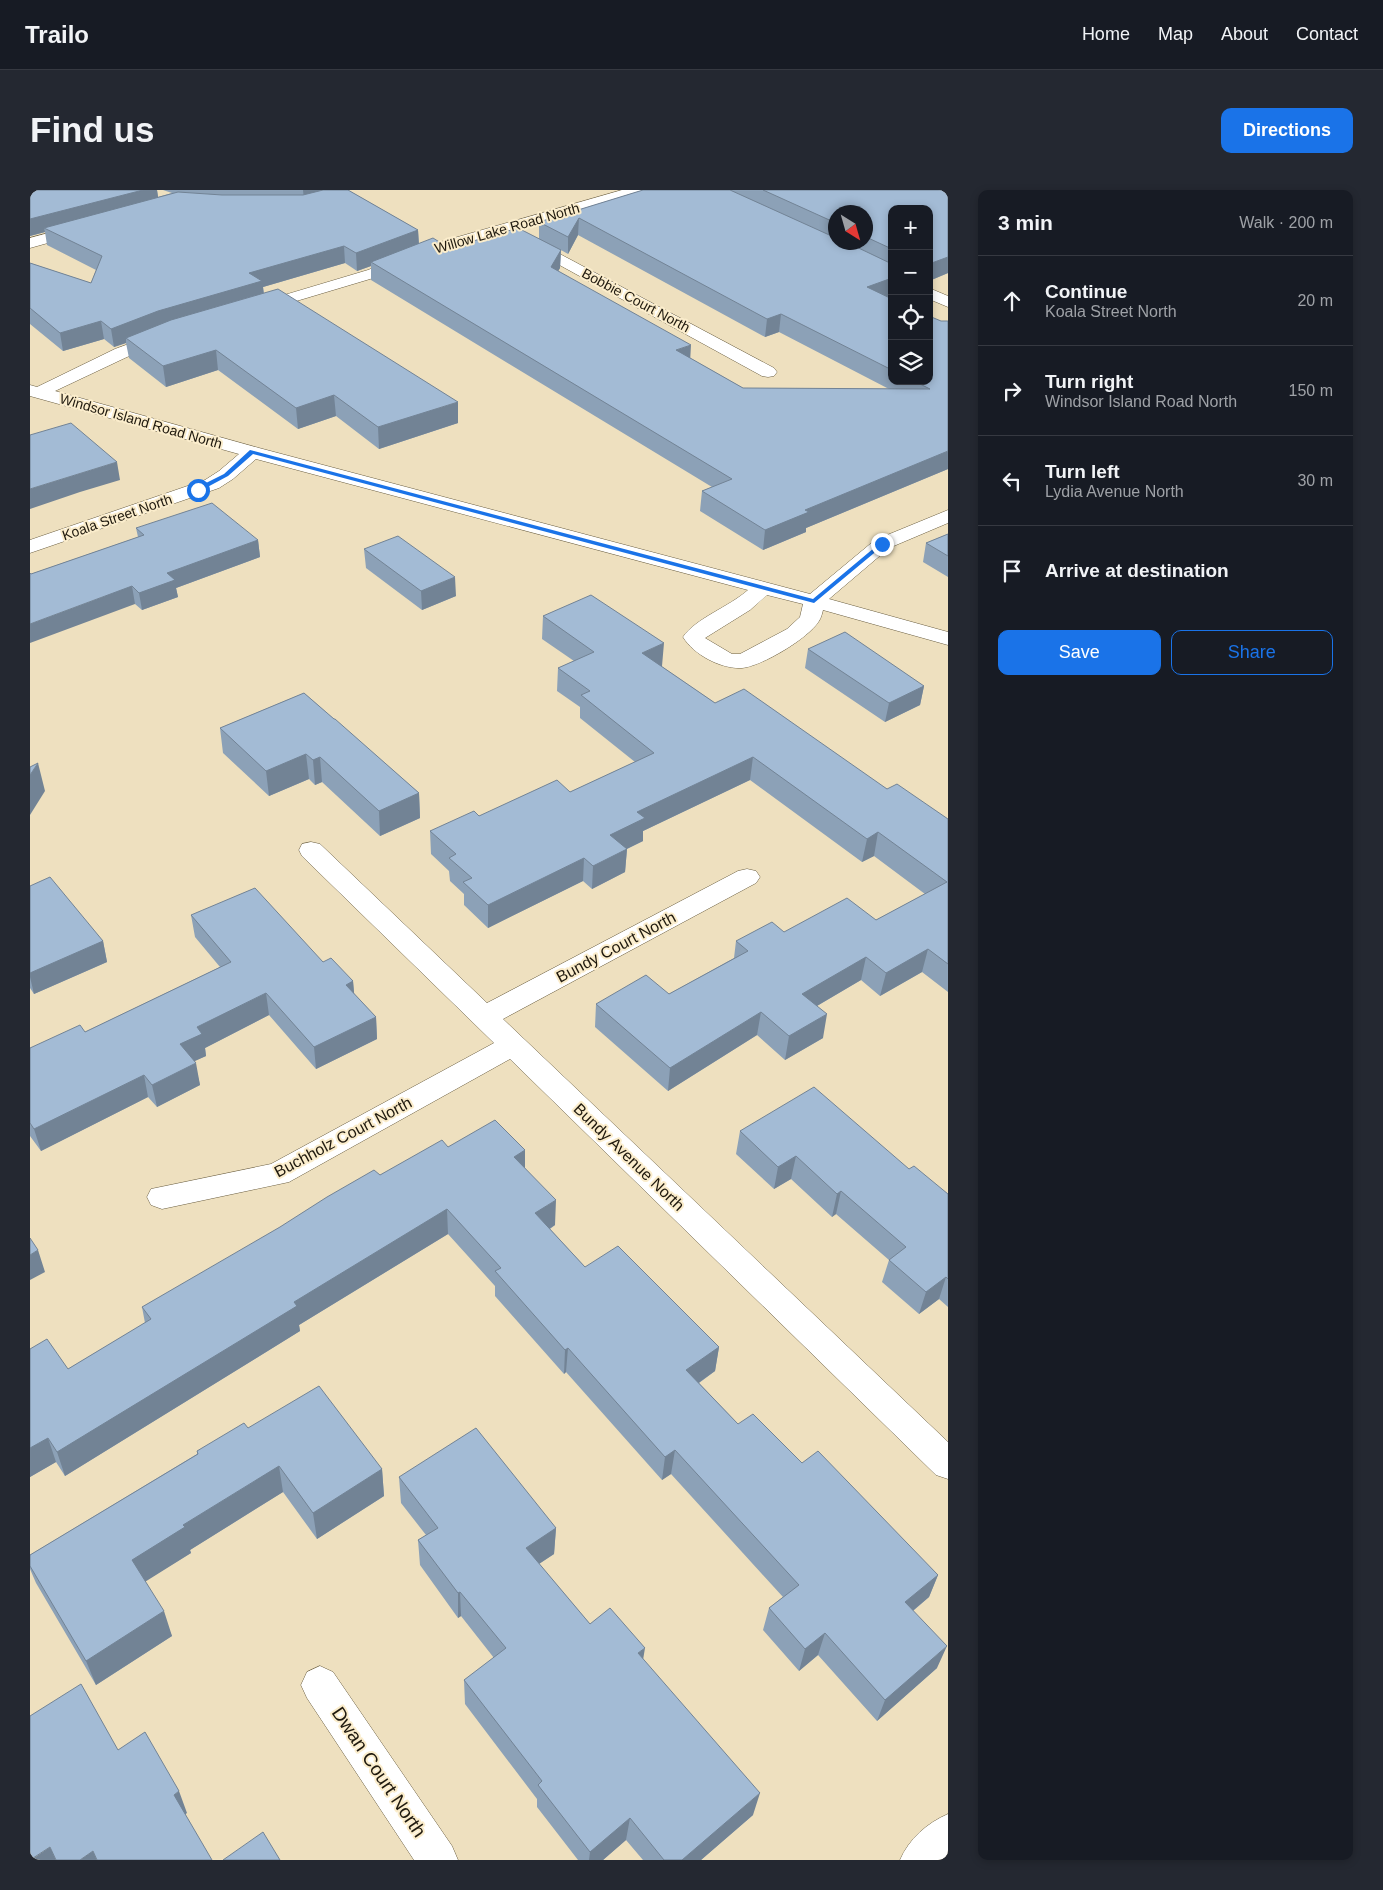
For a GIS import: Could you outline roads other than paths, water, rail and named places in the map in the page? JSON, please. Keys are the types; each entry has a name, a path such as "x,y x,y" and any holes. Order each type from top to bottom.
{"street":[{"name":"Willow Lake Road North","path":"240,313 367,275 435,248 638,190"},
{"path":"30,243 96,226"},
{"name":"Bobbie Court North","path":"505,229 768,372"},
{"path":"933,295 948,302"},
{"path":"35,391 121,352 176,333"},
{"name":"Windsor Island Road North","path":"35,391 252,452 814,601 948,639"},
{"name":"Koala Street North","path":"30,547 212,484 226,475 252,452"},
{"path":"764,588 742,606 698,632 694,637 697,642 725,659 744,661 795,634 810,619 814,601 882,544 948,516"},
{"name":"Bundy Avenue North","path":"311,850 948,1464"},
{"name":"Bundy Court North","path":"484,1017 747,877"},
{"name":"Buchholz Court North","path":"162,1198 278,1174 513,1045"},
{"name":"Dwan Court North","path":"320,1685 438,1860"},
{"path":"920,1860 948,1834"}]}
